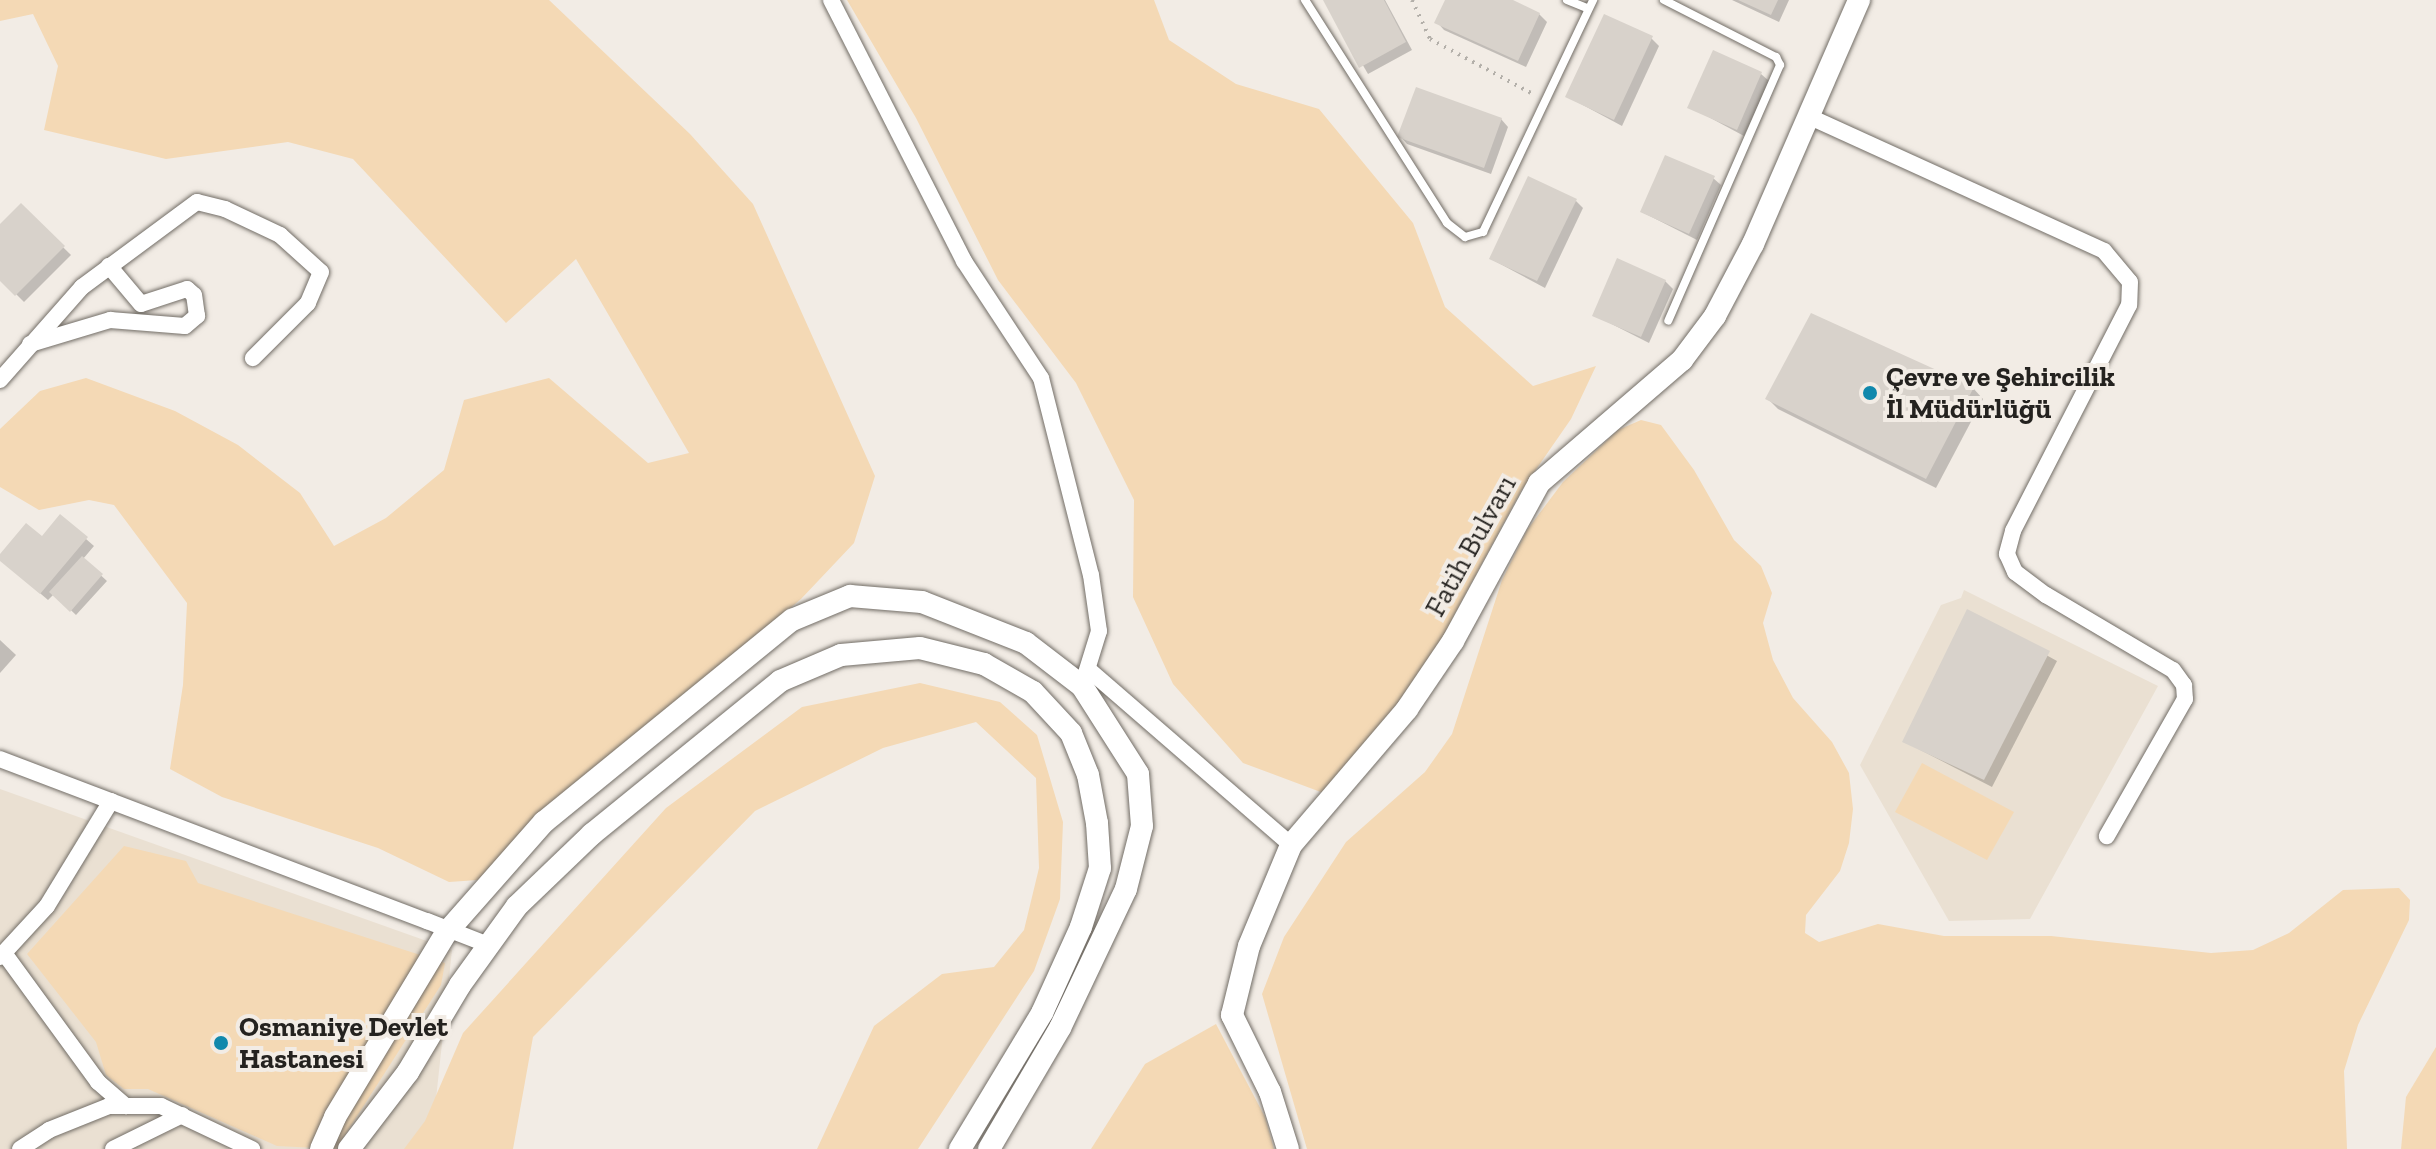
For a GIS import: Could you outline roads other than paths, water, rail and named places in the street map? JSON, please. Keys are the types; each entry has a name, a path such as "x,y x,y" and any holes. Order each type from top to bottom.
{"street":[{"path":"831,0 964,261 1041,378 1091,575 1099,631 1085,677 1138,774 1142,826 1120,903 1060,1028 989,1149"},
{"name":"Fatih Bulvarı","path":"1288,1149 1270,1092 1232,1015 1249,946 1291,845 1407,709 1453,641 1539,483 1682,360 1715,316 1859,0"},
{"path":"1808,116 2104,251 2130,282 2129,305 2013,531 2007,554 2015,572 2046,595 2173,670 2184,685 2185,699 2107,836"},
{"path":"0,380 29,344 109,266 197,202 225,209 280,235 321,272 308,303 253,358"},
{"path":"29,344 110,320 185,326 197,316 194,295 187,289 141,304 109,266"},
{"path":"321,1149 335,1117 449,930 544,822 792,620 850,596 922,602 1026,643 1085,677 1291,845"},
{"path":"349,1149 408,1072 517,906 592,834 780,681 841,655 920,648 984,664 1033,692 1071,733 1088,775 1100,868 1081,927 1042,1013 960,1149"},
{"path":"0,759 486,944 484,952"},
{"path":"111,801 47,906 2,955 98,1082 126,1106"},
{"path":"20,1149 49,1130 109,1106 161,1106 252,1149"},
{"path":"113,1149 182,1115"}],"lane":[{"path":"1305,0 1447,223 1465,237 1483,232 1590,4 1567,0"},
{"path":"1664,0 1776,57 1780,65 1668,321"}],"place":[{"name":"Çevre ve Şehircilik İl Müdürlüğü","path":"1870,393"},
{"name":"Osmaniye Devlet Hastanesi","path":"221,1043"}]}
